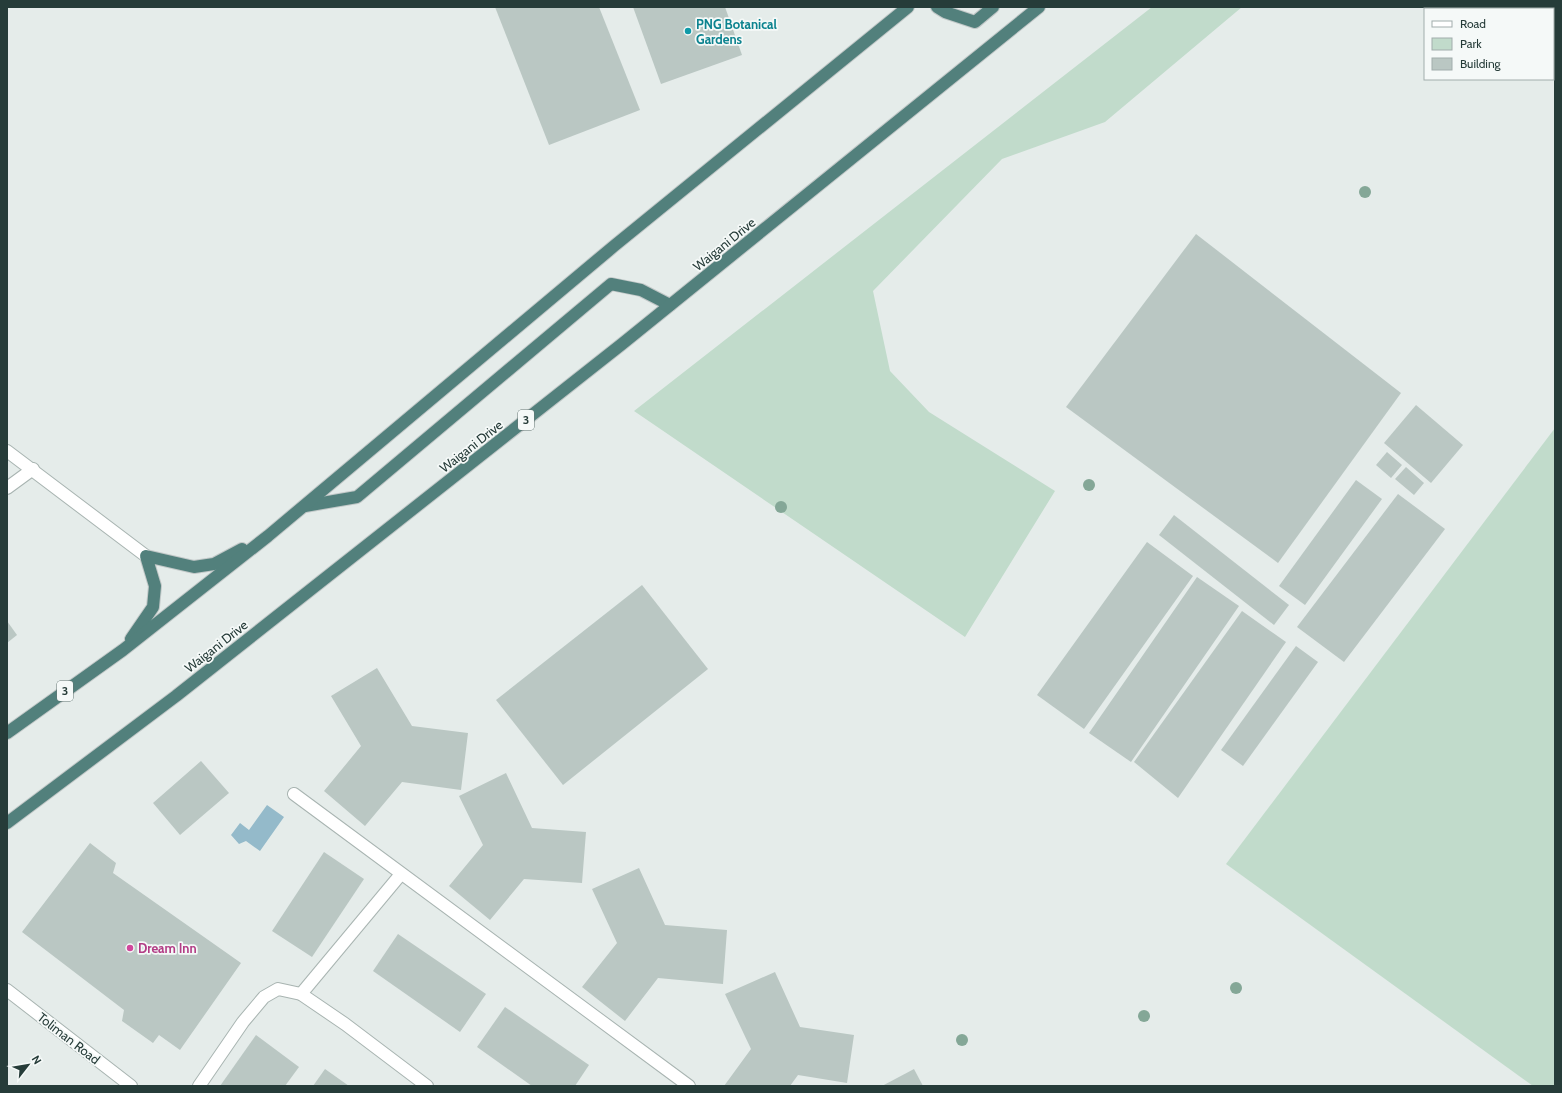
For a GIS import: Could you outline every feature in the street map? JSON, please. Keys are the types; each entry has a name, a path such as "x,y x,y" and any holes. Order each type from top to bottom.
{"highway":[{"name":"3","path":"7,733 123,650 268,536 614,246 908,7"},
{"path":"937,7 945,12 975,22 993,7"},
{"name":"Waigani Drive","path":"7,823 182,691 670,305 1038,7"},
{"path":"304,506 357,497 611,284 641,290 670,305"},
{"path":"146,556 194,567 214,564 268,536"},
{"path":"123,650 153,607 156,586 146,556"}],"street":[{"path":"7,451 146,556"},
{"path":"7,488 33,470"},
{"path":"294,794 689,1086"},
{"path":"301,994 401,874"},
{"path":"199,1086 243,1022 264,997 278,989 301,994 345,1024 427,1086"},
{"name":"Toliman Road","path":"7,990 131,1086"}],"green space":[{"path":"1152,7 1242,7 1105,122 1002,159 873,291 890,371 929,412 1055,491 965,637 634,411"},
{"path":"1555,428 1555,1086 1533,1086 1226,864"}],"water":[{"path":"267,805 284,817 260,851 246,841 239,844 231,835 240,823 249,830"}],"building":[{"path":"495,7 599,7 640,110 549,145"},
{"name":"PNG Botanical Gardens","path":"633,7 725,7 742,55 661,84"},
{"path":"1196,234 1401,393 1278,563 1066,407"},
{"path":"1416,405 1463,445 1431,483 1384,443"},
{"path":"1387,452 1402,465 1391,478 1376,465"},
{"path":"1406,467 1424,483 1414,495 1395,479"},
{"path":"1356,480 1382,499 1305,605 1279,586"},
{"path":"1398,494 1445,529 1344,662 1297,627"},
{"path":"1174,515 1289,605 1274,625 1159,535"},
{"path":"1147,542 1193,576 1084,729 1037,695"},
{"path":"1197,577 1239,606 1131,762 1089,733"},
{"path":"642,585 708,669 563,785 496,700"},
{"path":"1242,611 1286,642 1178,798 1134,762"},
{"path":"7,621 17,635 7,643"},
{"path":"1296,646 1318,662 1243,766 1221,750"},
{"path":"377,668 412,726 468,733 461,790 402,782 365,826 324,791 361,746 331,696"},
{"path":"201,761 229,793 180,835 153,803"},
{"path":"506,773 532,828 586,832 582,883 524,879 490,920 449,886 483,845 459,796"},
{"name":"Dream Inn","path":"90,843 116,863 113,873 241,963 180,1050 159,1035 153,1043 122,1021 124,1010 22,932"},
{"path":"324,852 364,879 312,957 272,931"},
{"path":"639,868 665,925 727,930 723,984 658,978 625,1021 582,987 617,943 592,889"},
{"path":"398,934 486,994 460,1032 373,971"},
{"path":"775,972 800,1027 854,1035 847,1083 798,1075 790,1086 724,1086 751,1049 725,994"},
{"path":"505,1007 589,1065 575,1086 532,1086 477,1047"},
{"path":"256,1035 299,1067 285,1086 220,1086"},
{"path":"325,1069 349,1086 313,1086"},
{"path":"914,1069 923,1086 882,1086"}],"place":[{"name":"PNG Botanical Gardens","path":"688,31"},
{"name":"Dream Inn","path":"130,948"}]}
